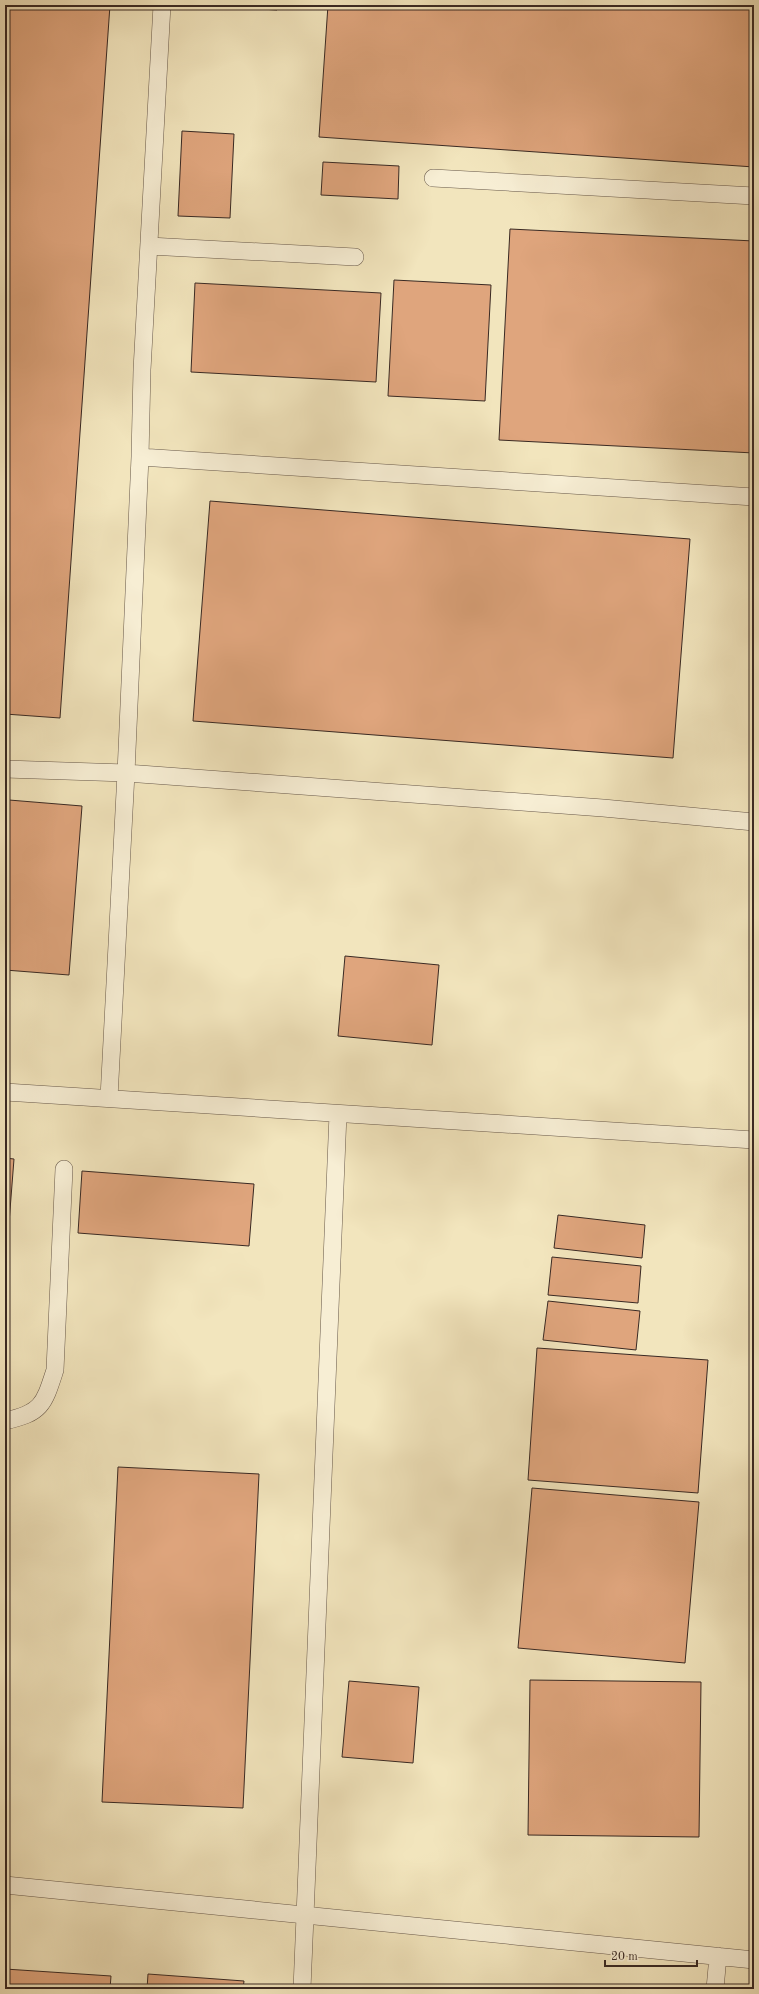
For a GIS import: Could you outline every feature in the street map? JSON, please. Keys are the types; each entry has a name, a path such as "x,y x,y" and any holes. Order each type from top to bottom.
{"lane":[{"path":"109,1098 126,773 140,457 142,370 162,5"},
{"path":"433,178 754,196"},
{"path":"149,246 355,257"},
{"path":"140,457 754,497"},
{"path":"5,769 126,773 603,808 754,822"},
{"path":"5,1092 754,1140"},
{"path":"302,1989 338,1114"},
{"path":"5,1421 20,1418 36,1410 45,1400 55,1370 64,1169"},
{"path":"5,1885 754,1960"},
{"path":"716,1989 718,1956"}],"building":[{"path":"5,5 110,5 60,718 5,714"},
{"path":"193,5 277,5 277,10"},
{"path":"328,5 754,5 754,167 319,137"},
{"path":"182,131 234,134 230,218 178,216"},
{"path":"323,162 399,166 398,199 321,195"},
{"path":"510,229 754,241 754,453 499,440"},
{"path":"394,280 491,285 485,401 388,396"},
{"path":"195,283 381,293 376,382 191,372"},
{"path":"210,501 690,539 673,758 193,721"},
{"path":"9,800 82,806 69,975 5,970 5,845"},
{"path":"345,956 439,965 432,1045 338,1036"},
{"path":"5,1158 14,1159 5,1274"},
{"path":"82,1171 254,1184 249,1246 78,1233"},
{"path":"558,1215 645,1225 642,1258 554,1248"},
{"path":"552,1257 641,1266 638,1303 548,1295"},
{"path":"548,1301 640,1311 636,1350 543,1340"},
{"path":"537,1348 708,1360 698,1493 528,1480"},
{"path":"118,1467 259,1474 243,1808 102,1802"},
{"path":"532,1488 699,1502 685,1663 518,1648"},
{"path":"530,1680 701,1682 699,1837 528,1835"},
{"path":"349,1681 419,1687 413,1763 342,1757"},
{"path":"5,1969 111,1976 110,1989 5,1989"},
{"path":"148,1974 244,1981 243,1989 147,1989"}]}
